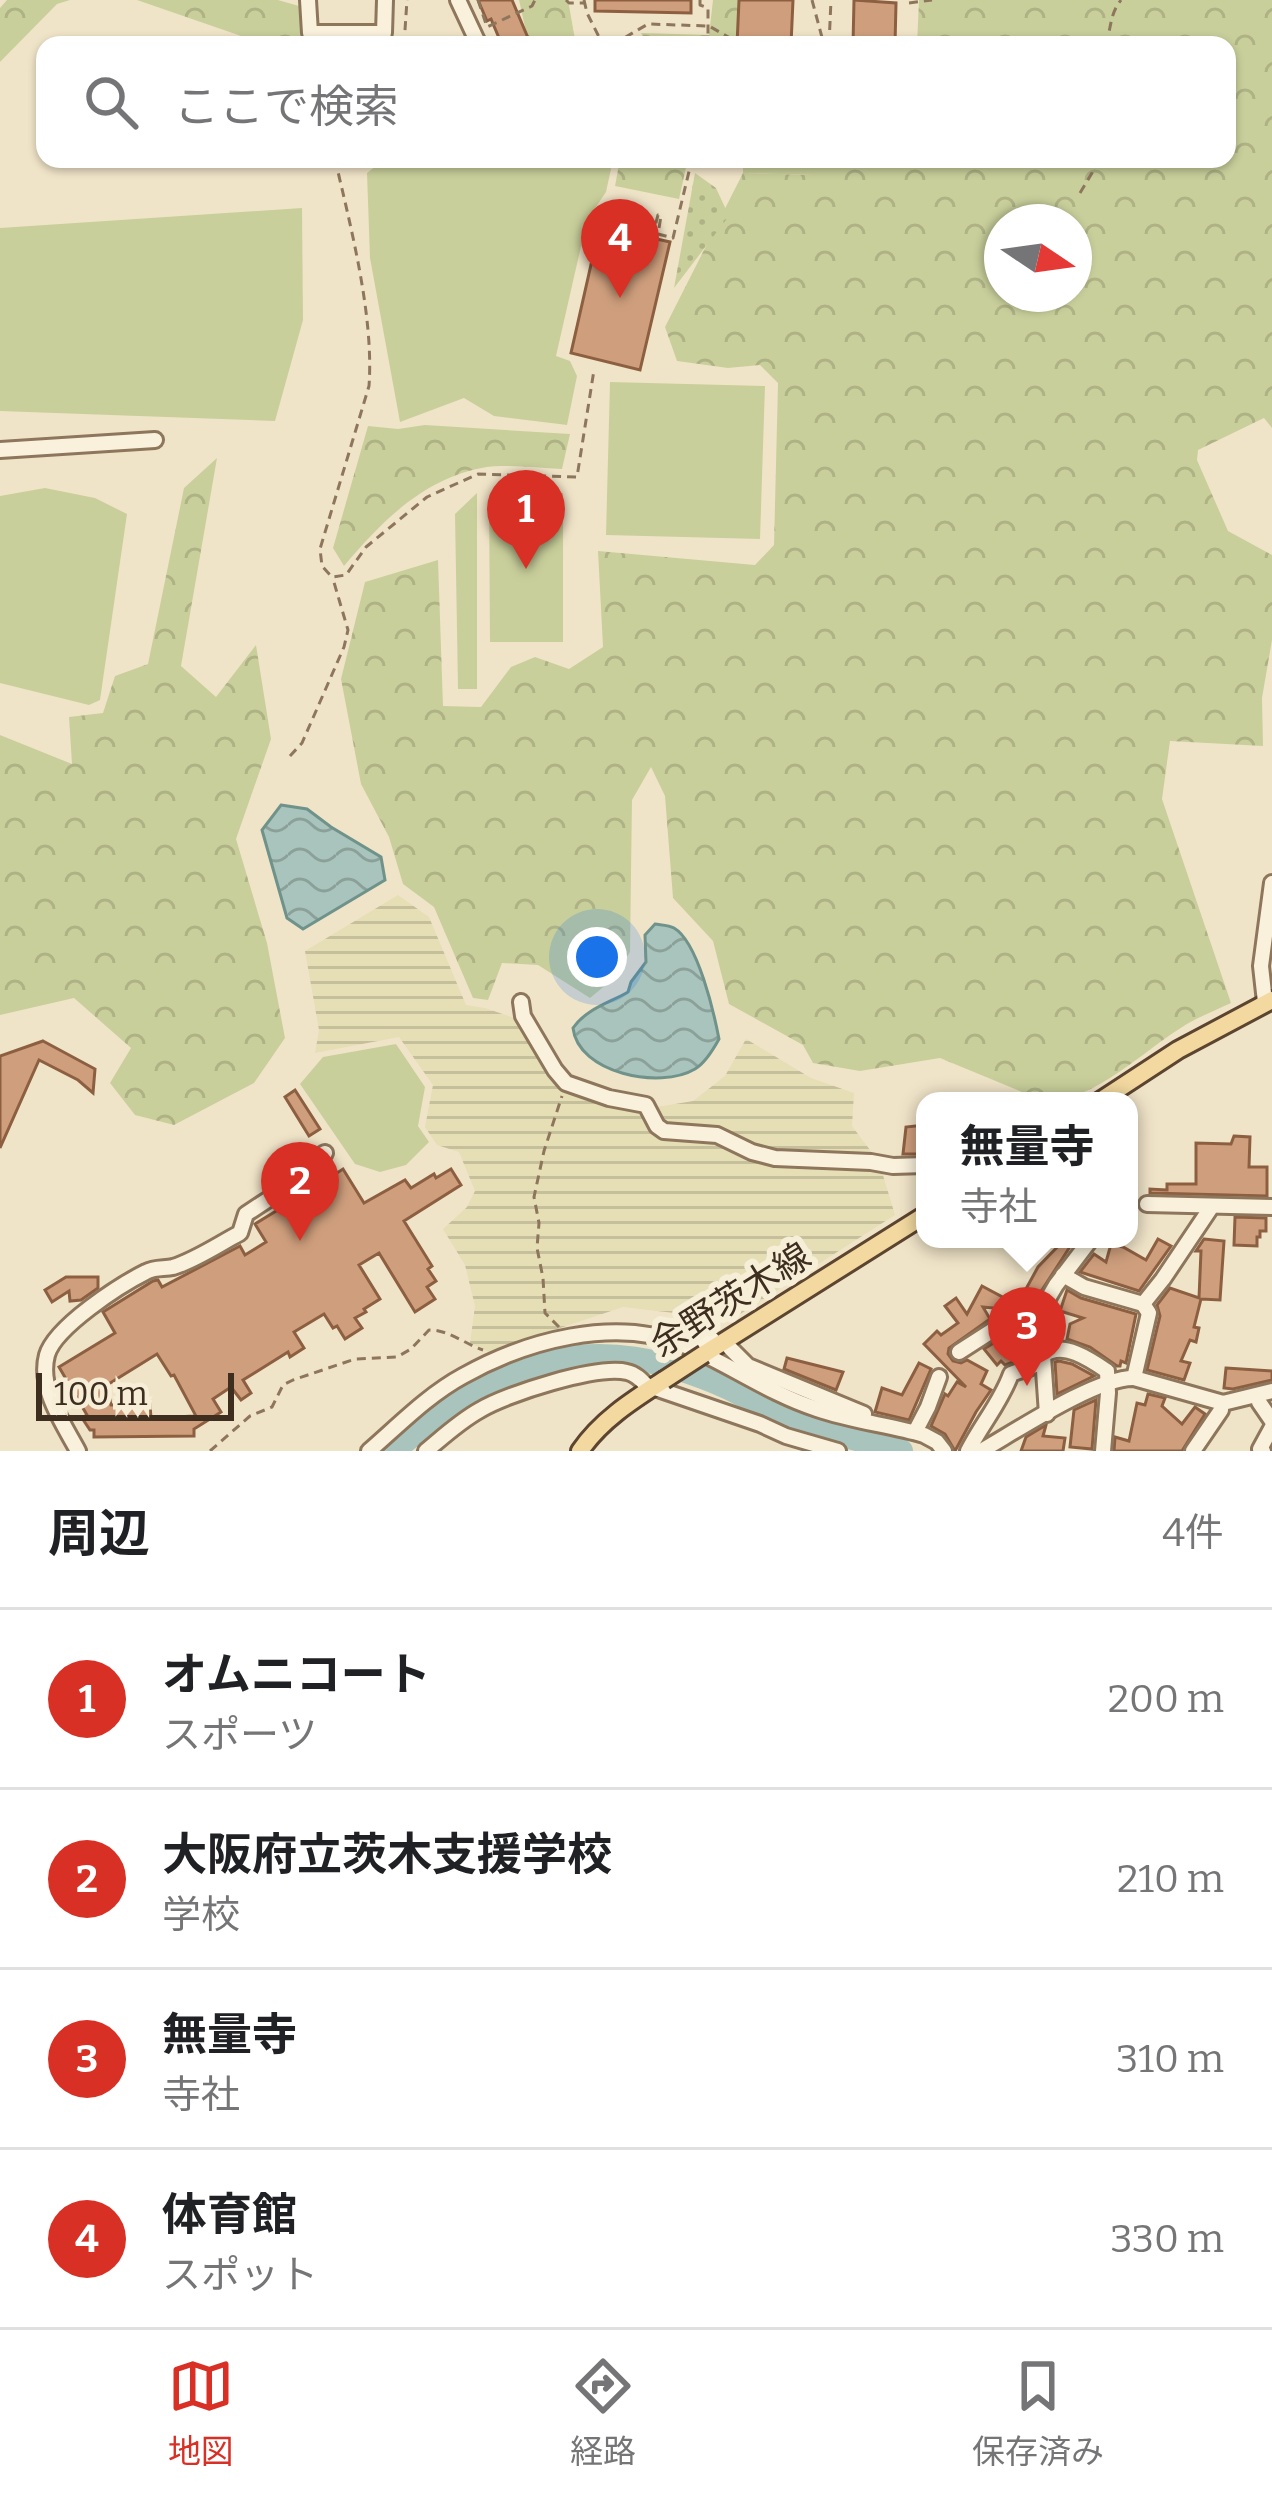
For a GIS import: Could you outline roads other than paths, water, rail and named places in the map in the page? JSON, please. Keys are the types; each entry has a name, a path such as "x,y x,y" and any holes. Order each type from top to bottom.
{"main road":[{"path":"1114,1092 1268,1001"},
{"name":"余野茨木線","path":"580,1451 600,1427 702,1347 916,1220"}],"street":[{"path":"308,0 310,33 325,34 384,33 385,0"},
{"path":"458,0 475,36"},
{"path":"0,450 155,440"},
{"path":"1268,1001 1261,966 1272,883"},
{"path":"521,1002 524,1016 566,1083 646,1105 664,1131 717,1135 762,1156 916,1165"},
{"path":"78,1451 50,1399 47,1354 59,1335 77,1317 151,1269 173,1267 240,1233 246,1214 272,1197 286,1178 325,1153"},
{"path":"1147,1204 1272,1207"},
{"path":"1143,1304 1213,1206"},
{"path":"959,1352 1001,1325 1036,1319 1083,1248"},
{"path":"1063,1276 1143,1304 1149,1313 1133,1378"},
{"path":"1036,1319 1047,1353 1047,1414"},
{"path":"370,1451 462,1376 505,1357 594,1333 637,1333 702,1347 788,1398 818,1410 908,1430"},
{"path":"730,1348 748,1366 937,1442 944,1451"},
{"path":"968,1451 1011,1374 1032,1367 1047,1353 1063,1350 1106,1371 1103,1451"},
{"path":"426,1451 486,1406 605,1371 627,1371 786,1436 838,1451"},
{"path":"908,1430 928,1407 938,1377"},
{"path":"981,1451 1107,1381 1133,1378 1222,1403 1268,1397"},
{"path":"1194,1395 1208,1409 1268,1397"},
{"path":"1263,1451 1262,1442 1272,1424 1268,1397"},
{"path":"1193,1451 1221,1409"}],"water":[{"path":"281,805 307,809 381,857 385,880 303,929 287,918 262,830"},
{"path":"655,924 674,928 690,948 704,979 719,1039 695,1069 662,1078 605,1066 578,1044 573,1028 591,1011 628,992 646,962 645,935"}],"waterway":[{"path":"393,1451 473,1393 512,1374 551,1361 591,1356 680,1369 793,1420 901,1451"}],"place":[{"name":"体育館","path":"620,298"},
{"name":"オムニコート","path":"526,569"},
{"name":"大阪府立茨木支援学校","path":"300,1241"},
{"name":"無量寺","path":"1027,1386"}]}
